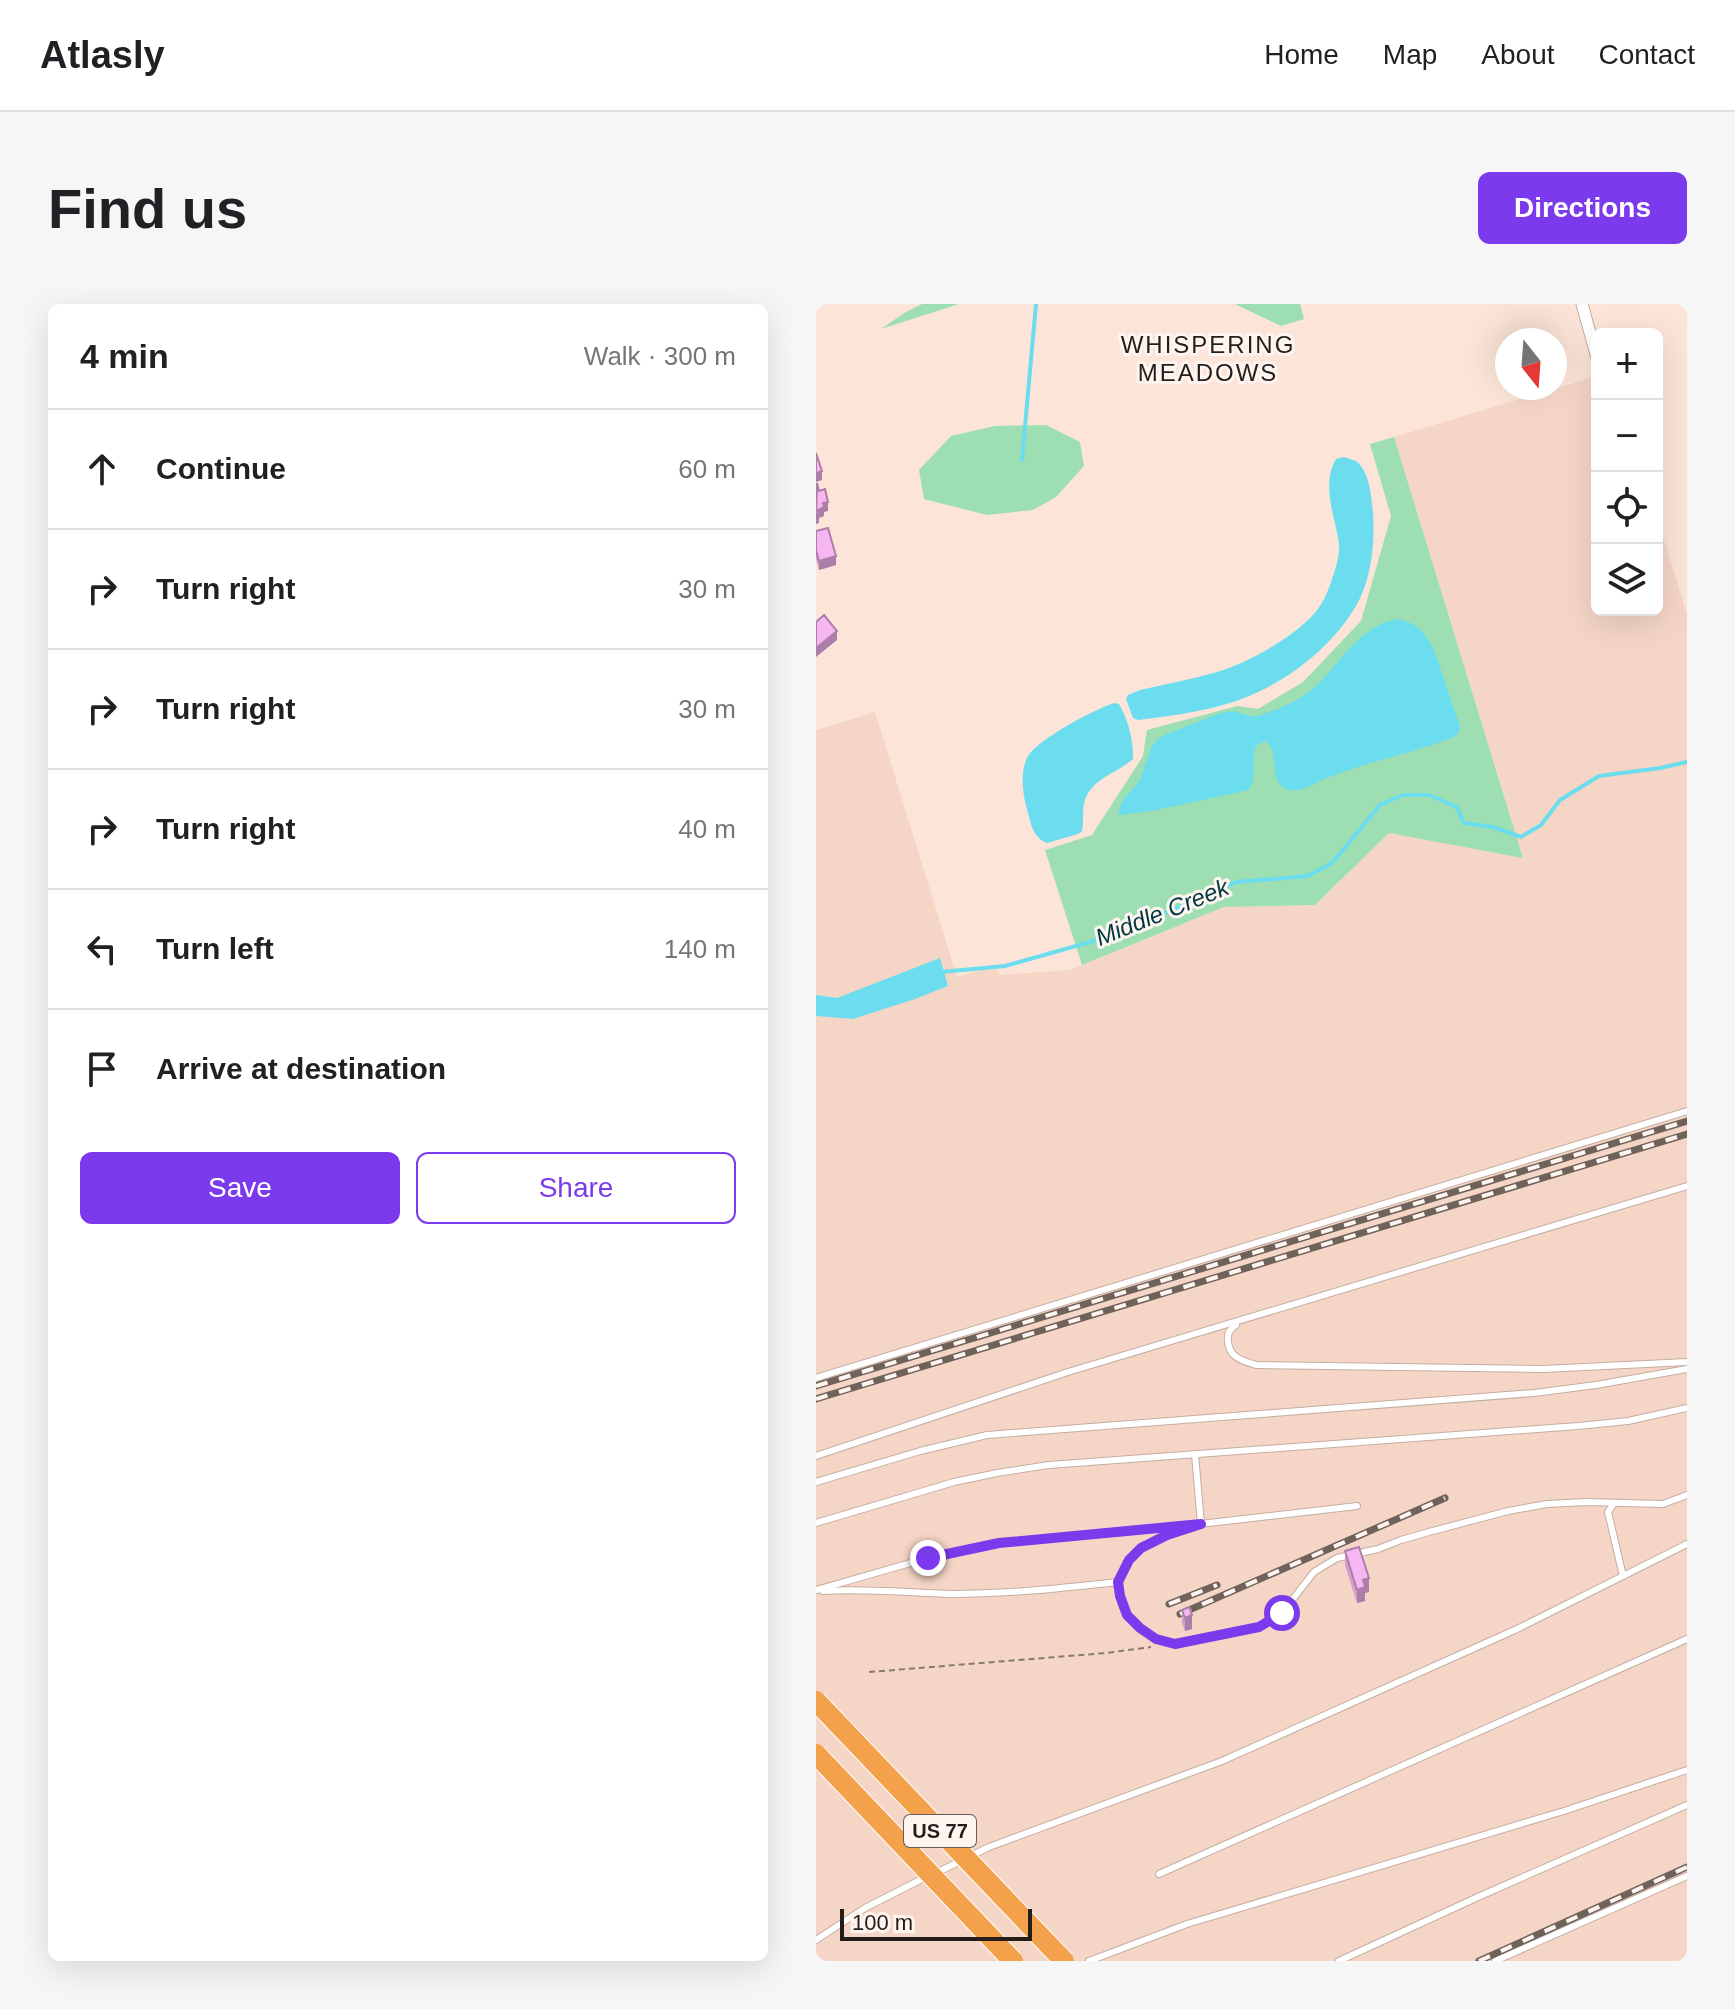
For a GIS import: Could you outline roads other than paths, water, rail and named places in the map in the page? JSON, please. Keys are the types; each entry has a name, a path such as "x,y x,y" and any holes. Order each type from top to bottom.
{"highway":[{"name":"US 77","path":"816,1701 1064,1961"},
{"name":"US 77","path":"816,1754 1013,1961"}],"street":[{"path":"1582,304 1591,336"}],"lane":[{"path":"816,1378 1687,1111"},
{"path":"816,1456 1068,1372 1687,1186"},
{"path":"1243,1321 1231,1328 1228,1345 1231,1353 1240,1360 1256,1365 1514,1369 1687,1362"},
{"path":"816,1482 987,1435 1534,1393 1687,1369"},
{"path":"816,1523 954,1482 1049,1465 1578,1426 1628,1421 1687,1408"},
{"path":"1195,1454 1201,1524"},
{"path":"1201,1524 1167,1535 1141,1548 1129,1560 1118,1582 1127,1615 1156,1639 1175,1644 1259,1627 1282,1613 1314,1572 1337,1558 1378,1549 1401,1540 1508,1511 1547,1504 1663,1504 1687,1495"},
{"path":"1614,1503 1608,1512 1623,1576"},
{"path":"816,1591 928,1558 999,1543 1357,1506"},
{"path":"816,1940 865,1908 989,1847 1222,1761 1517,1629 1687,1544"},
{"path":"816,1591 849,1589 955,1594 1118,1582"},
{"path":"1159,1874 1687,1639"},
{"path":"1089,1961 1187,1924 1564,1811 1687,1770"},
{"path":"1339,1961 1687,1805"},
{"path":"1495,1961 1687,1876"}],"water":[{"path":"1344,457 1356,461 1367,478 1373,512 1373,548 1366,584 1356,606 1333,637 1287,676 1251,695 1198,711 1138,720 1133,718 1126,699 1128,695 1242,663 1280,641 1316,612 1329,589 1338,557 1339,543 1329,490 1336,459"},
{"path":"1397,619 1417,627 1434,649 1460,727 1454,737 1296,790 1287,789 1277,780 1273,752 1265,741 1256,746 1249,790 1152,811 1118,813 1123,800 1140,780 1152,746 1158,739 1221,713 1234,711 1258,716 1290,703 1312,690 1363,636"},
{"path":"1114,703 1119,704 1128,724 1133,759 1091,789 1084,804 1082,831 1047,843 1039,838 1030,822 1023,784 1025,762 1034,749 1055,733"},
{"path":"940,958 948,986 853,1019 816,1016 816,995 837,998"}],"waterway":[{"path":"1022,460 1036,304"},
{"name":"Middle Creek","path":"941,972 1005,966 1115,935 1236,882 1308,876 1332,863 1380,805 1403,795 1429,795 1457,807 1464,823 1493,827 1521,837 1541,825 1560,800 1599,776 1687,762"}],"railway":[{"path":"816,1386 1687,1121"},
{"path":"816,1399 1687,1134"},
{"path":"1180,1614 1445,1498"},
{"path":"1169,1604 1217,1585"},
{"path":"1479,1961 1687,1867"}],"district":[{"name":"WHISPERING MEADOWS","path":"1208,358"}]}
